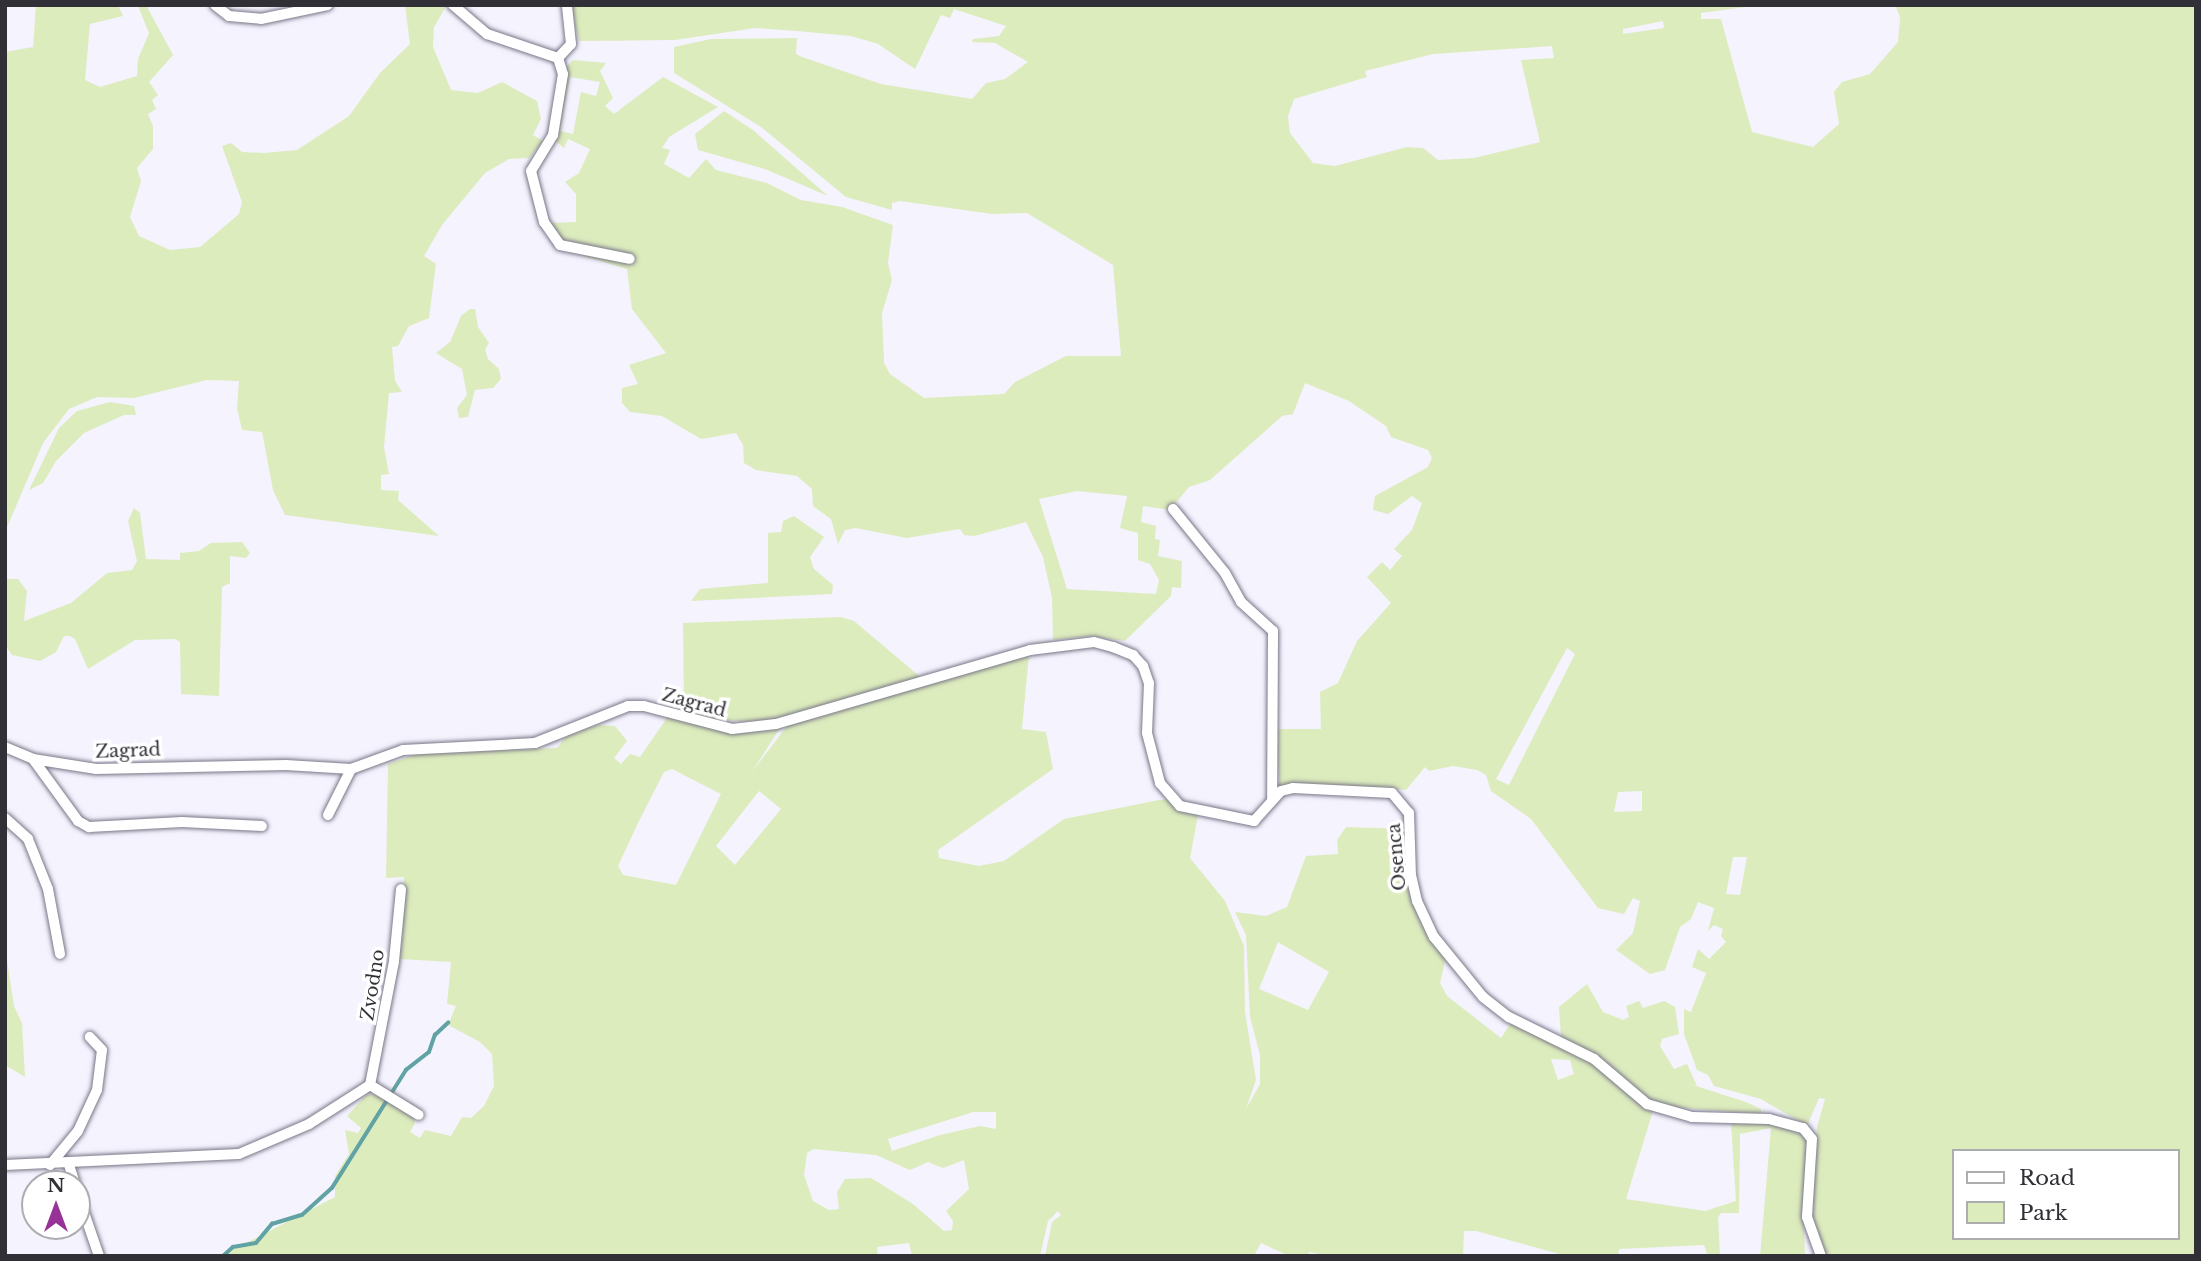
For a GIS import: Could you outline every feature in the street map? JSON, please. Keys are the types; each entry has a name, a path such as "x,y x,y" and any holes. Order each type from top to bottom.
{"street":[{"path":"215,5 229,16 261,19 328,5"},
{"path":"453,5 487,34 558,58"},
{"path":"558,58 570,44 567,5"},
{"path":"558,58 563,74 553,135 531,171 544,222 560,244 630,259"},
{"path":"1173,509 1225,573 1241,603 1273,631 1272,799"},
{"name":"Osenca","path":"1030,650 1094,642 1133,655 1149,683 1147,733 1160,783 1180,806 1254,821 1263,815 1272,799 1293,788 1392,793 1409,813 1410,875 1417,901 1434,937 1483,997 1510,1017 1594,1059 1647,1104 1692,1116 1769,1119 1803,1128 1812,1139 1807,1217 1821,1256"},
{"name":"Zagrad","path":"5,747 33,759 96,769 298,765 351,769 404,751 535,743 628,706 644,706 732,729 776,724 1030,650"},
{"path":"33,759 78,821 89,827 182,822 262,826"},
{"path":"328,815 351,769"},
{"path":"5,818 28,839 48,889 60,954"},
{"name":"Zvodno","path":"370,1085 394,961 401,889"},
{"path":"50,1165 78,1131 97,1090 102,1050 90,1037"},
{"path":"5,1165 69,1165 239,1154 322,1114 370,1085 419,1115"},
{"path":"69,1165 71,1170"},
{"path":"91,1233 99,1256"}],"green space":[{"path":"36,5 118,5 123,16 90,24 85,80 100,87 137,76 138,59 149,33 138,6 146,5 173,55 149,82 158,95 152,100 156,109 148,114 153,126 153,149 137,168 141,181 130,217 139,236 170,250 200,247 239,214 242,202 222,146 231,143 242,152 297,150 349,116 380,73 410,44 405,5 447,5 434,27 433,47 451,90 478,93 502,82 537,101 541,119 533,135 543,141 529,158 509,159 485,173 442,225 424,256 436,264 429,318 409,326 398,346 392,347 395,381 402,392 389,393 384,447 389,474 381,475 381,490 399,491 398,500 439,536 285,515 273,490 262,432 242,430 237,408 239,381 207,380 134,398 97,397 69,409 43,443 5,532 5,52 33,47"},
{"path":"570,5 1760,5 1701,13 1701,19 1721,19 1752,132 1813,147 1839,124 1834,92 1842,82 1870,74 1898,42 1900,17 1895,5 2196,5 2196,1256 1826,1256 1813,1227 1812,1187 1817,1127 1825,1099 1819,1098 1807,1126 1761,1099 1714,1086 1708,1075 1697,1070 1684,1034 1684,1009 1691,1012 1706,973 1692,967 1698,949 1709,959 1726,942 1721,936 1723,929 1714,925 1708,931 1714,908 1698,902 1691,919 1680,927 1665,970 1650,974 1616,950 1633,933 1640,901 1633,898 1624,914 1598,908 1531,819 1491,791 1486,775 1477,770 1453,766 1429,771 1425,767 1406,790 1325,784 1280,786 1275,729 1321,729 1320,692 1338,683 1357,641 1391,603 1367,577 1382,562 1390,570 1402,556 1394,549 1412,530 1422,503 1412,496 1388,514 1373,510 1375,496 1428,467 1432,458 1428,450 1391,437 1386,426 1349,401 1305,383 1293,414 1282,416 1210,480 1189,487 1170,510 1143,506 1141,522 1156,526 1155,539 1160,540 1158,556 1182,561 1181,588 1172,587 1171,596 1125,641 1091,636 1053,640 1052,598 1043,557 1026,522 974,536 964,535 960,529 907,538 855,528 845,530 838,544 831,519 813,506 812,489 797,476 756,470 744,463 743,445 736,433 701,439 662,416 630,412 622,403 622,388 638,384 629,365 666,353 632,309 627,269 573,253 548,223 576,222 576,194 565,182 579,173 590,149 568,139 564,148 554,140 567,66 573,60 606,63 600,71 613,98 605,106 614,114 663,77 718,107 669,137 662,148 670,150 664,164 689,178 706,159 716,170 767,183 801,200 842,207 893,225 888,263 892,280 882,313 884,363 890,374 924,398 1004,394 1015,382 1066,356 1121,356 1113,265 1027,213 992,214 900,201 892,203 892,210 846,197 761,127 674,73 674,47 711,39 797,38 796,54 802,57 881,84 972,99 986,83 1005,79 1028,62 995,43 972,42 973,39 999,36 1006,26 954,9 950,18 941,15 915,69 878,44 851,36 755,28 675,40 579,41","holes":["1663,21 1664,28 1623,34 1623,29","1552,46 1554,58 1521,60 1540,142 1474,158 1438,160 1423,148 1407,147 1335,166 1313,163 1290,133 1288,116 1294,99 1367,77 1365,71 1433,54","570,77 600,82 596,96 581,92 573,134 560,131","1077,491 1127,496 1120,528 1138,533 1138,560 1150,564 1159,580 1156,594 1067,589 1039,499","1567,648 1575,654 1509,785 1496,779","1642,791 1642,811 1614,812 1618,792","1733,857 1747,857 1740,895 1726,894"]},
{"path":"724,111 753,130 828,196 765,169 698,150 695,134"},
{"path":"470,309 475,309 478,327 489,343 485,350 488,359 499,369 501,379 493,388 475,390 468,417 459,418 457,408 467,395 462,369 436,353 450,342 461,316"},
{"path":"110,402 134,406 136,415 124,415 84,433 56,461 43,483 29,490 59,428 77,411"},
{"path":"134,508 140,513 146,559 180,560 180,553 199,551 211,543 242,542 250,553 246,558 230,556 230,583 222,587 219,696 181,694 180,642 175,639 135,640 88,669 75,639 70,636 64,636 56,652 40,661 12,655 5,645 5,579 18,579 27,591 24,621 71,603 107,573 132,570 137,561 128,521"},
{"path":"794,516 824,537 810,557 814,569 833,585 832,594 691,601 700,589 768,583 768,533 781,532 783,521"},
{"path":"841,617 854,621 924,680 766,722 714,720 684,711 683,623"},
{"path":"1029,654 1022,729 1046,732 1053,769 938,850 939,858 979,866 1004,861 1064,819 1159,800 1171,799 1198,815 1190,858 1225,901 1244,946 1245,1012 1256,1080 1246,1109 1260,1084 1260,1055 1250,1017 1246,935 1235,912 1266,916 1287,907 1306,856 1338,854 1337,840 1346,827 1406,829 1411,890 1446,957 1440,983 1447,996 1501,1038 1512,1021 1594,1064 1653,1111 1626,1199 1705,1211 1736,1201 1731,1121 1785,1123 1801,1131 1809,1147 1803,1199 1805,1256 1760,1256 1771,1128 1740,1134 1739,1213 1721,1213 1718,1218 1720,1256 1708,1256 1704,1245 1619,1249 1618,1256 1567,1256 1476,1231 1464,1231 1463,1256 1329,1256 1309,1252 1308,1256 1289,1256 1261,1243 1254,1256 1045,1256 1052,1222 1061,1215 1058,1211 1048,1221 1040,1256 912,1256 909,1243 877,1247 878,1256 221,1256 335,1197 335,1176 349,1154 345,1130 358,1133 361,1128 347,1116 367,1094 381,1096 413,1117 415,1123 410,1132 420,1138 425,1130 451,1136 462,1117 471,1118 484,1106 494,1086 492,1054 480,1042 448,1025 456,1006 447,1004 451,962 400,959 404,877 386,878 388,764 420,753 557,748 568,734 598,725 615,726 627,741 614,758 621,764 630,754 640,757 669,715 760,730 780,728 752,772 787,726","holes":["672,769 721,794 676,885 623,875 618,866 664,772","759,791 781,809 735,865 716,846","1278,942 1329,972 1308,1010 1259,989","1551,1059 1570,1060 1574,1074 1558,1080","973,1112 996,1112 996,1129 980,1126 940,1135 892,1151 888,1139","813,1149 876,1155 910,1170 928,1162 943,1168 964,1160 969,1189 946,1211 953,1221 952,1230 944,1231 913,1204 871,1178 845,1179 837,1192 839,1209 829,1210 813,1201 804,1175 807,1153"]},
{"path":"5,947 14,1006 22,1023 25,1077 5,1065"},
{"path":"1587,984 1603,1012 1623,1020 1629,1017 1626,1006 1639,1001 1643,1008 1664,1001 1675,1007 1679,1034 1662,1039 1660,1046 1674,1069 1687,1064 1697,1086 1671,1078 1746,1102 1761,1109 1761,1114 1656,1106 1561,1038 1559,1007"}],"waterway":[{"path":"223,1256 233,1247 256,1243 272,1224 302,1215 332,1188 406,1070 429,1052 435,1035 448,1023"}]}
